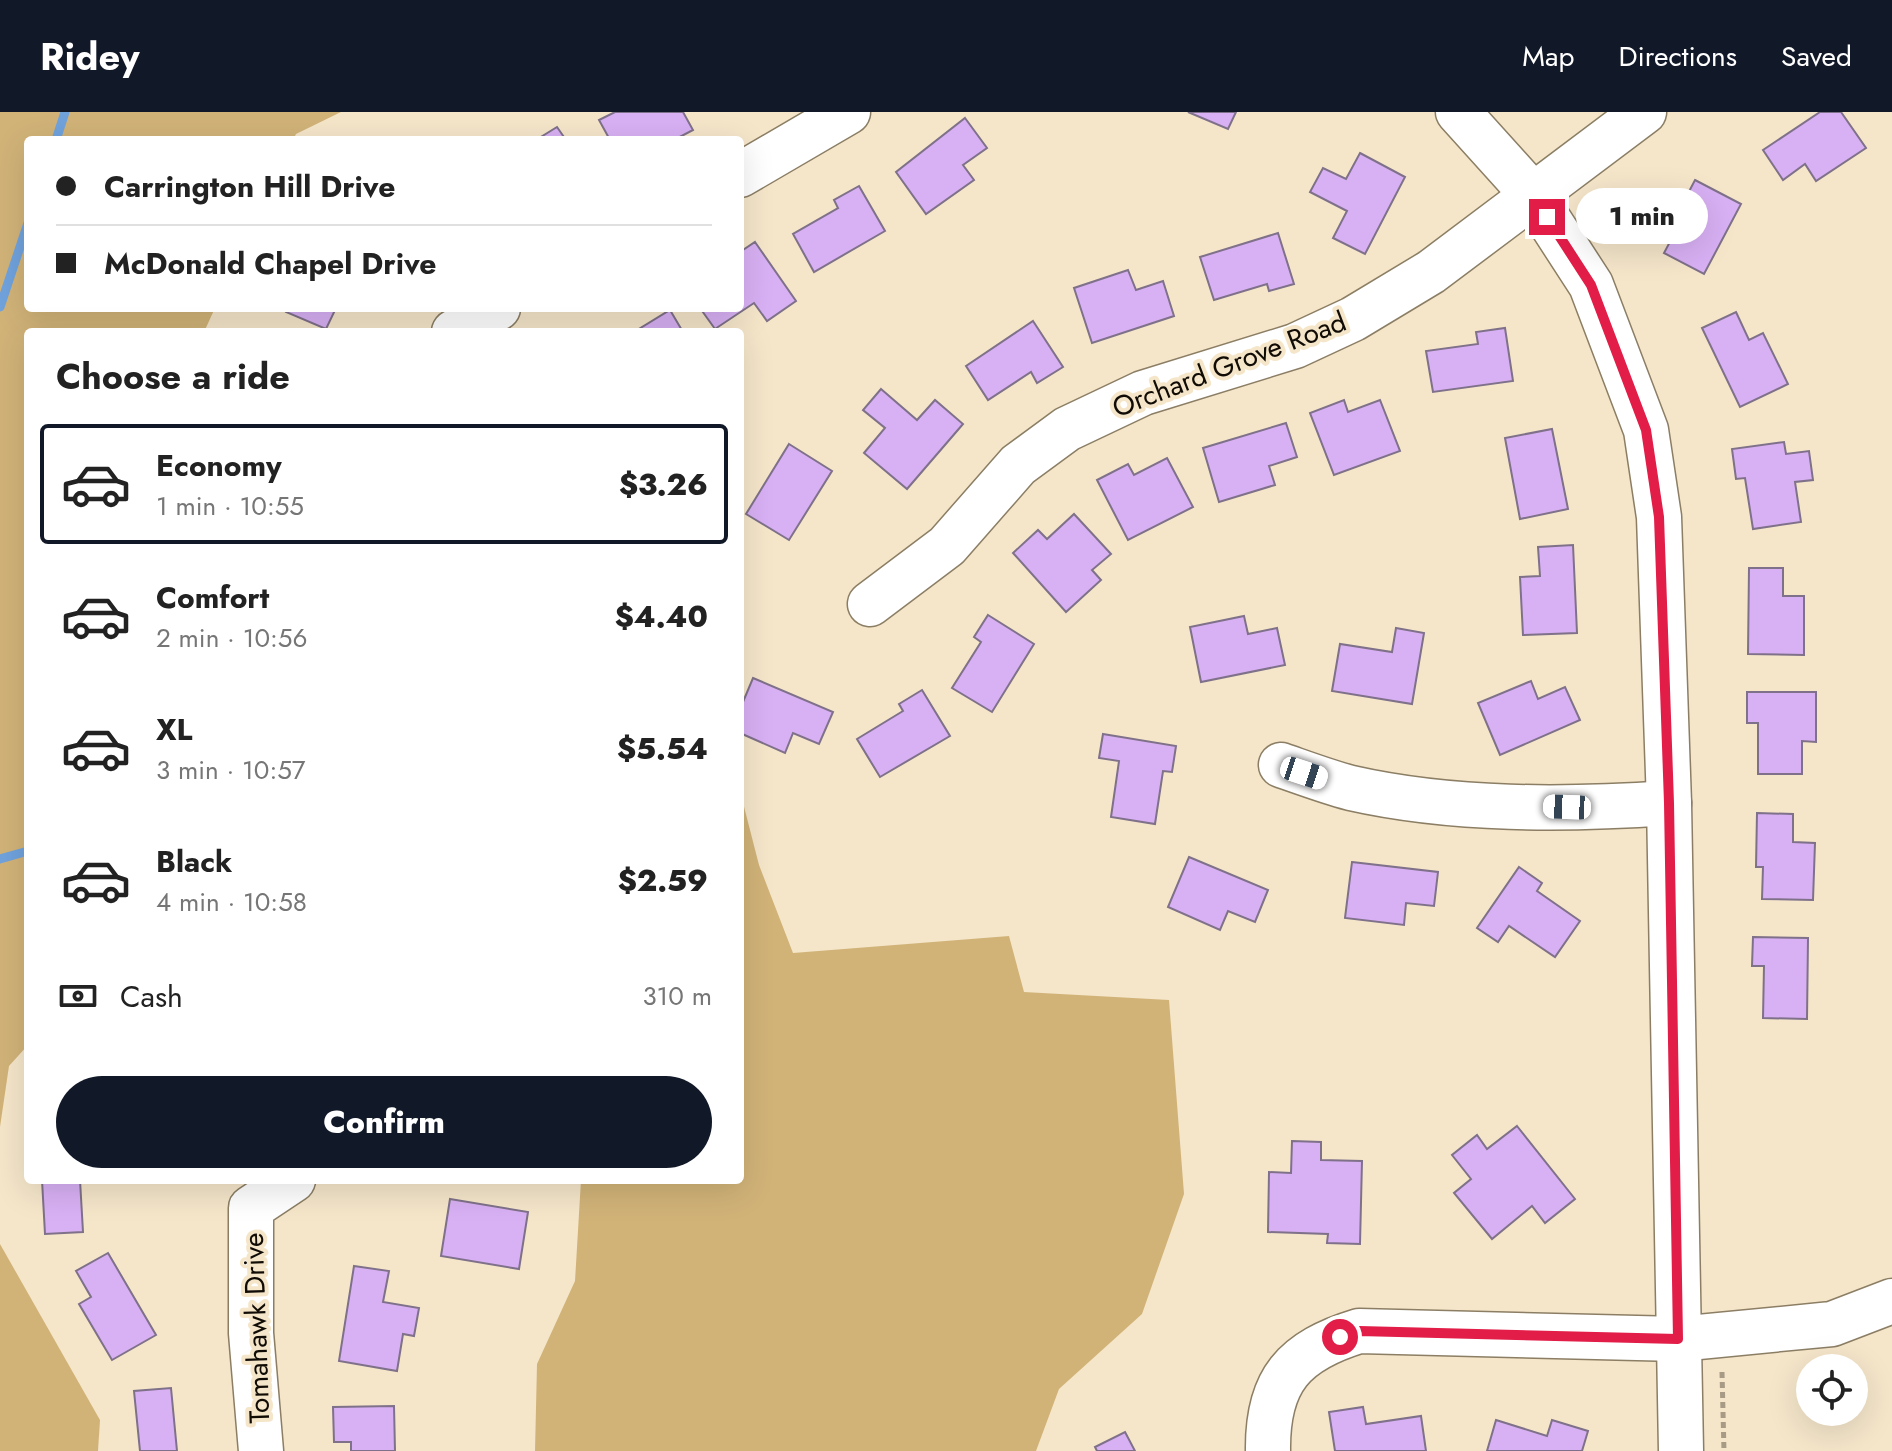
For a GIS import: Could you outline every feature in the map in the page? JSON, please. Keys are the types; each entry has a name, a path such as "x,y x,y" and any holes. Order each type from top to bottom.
{"street":[{"path":"744,173 848,112"},
{"path":"1458,112 1532,194 1591,285 1646,430 1659,517 1669,803 1681,1451"},
{"name":"Orchard Grove Road","path":"870,604 947,546 1018,465 1067,429 1143,393 1295,346 1353,319 1431,272 1644,112"},
{"path":"461,328 491,312"},
{"path":"1281,765 1351,788 1448,802 1597,808 1669,803"},
{"name":"Tomahawk Drive","path":"261,1451 251,1333 251,1208 287,1184"},
{"path":"1268,1451 1274,1398 1296,1362 1322,1343 1359,1331 1678,1339 1832,1324 1892,1301"}],"path":[{"path":"1722,1359 1724,1451"}],"shaded area":[{"path":"0,112 341,112 295,136 24,136 24,312 213,312 206,328 24,328 24,1049 9,1066 0,1127"},
{"path":"744,807 759,865 793,953 1009,936 1024,992 1169,1000 1184,1194 1142,1314 1059,1389 1036,1451 535,1451 537,1364 575,1281 581,1184 744,1184"},
{"path":"0,1244 100,1420 98,1451 0,1451"}],"building":[{"path":"615,112 683,112 693,130 682,136 608,136 599,120"},
{"path":"1188,112 1236,112 1228,129"},
{"path":"1820,112 1841,112 1866,148 1816,181 1805,164 1783,180 1763,150"},
{"path":"965,118 987,148 963,165 974,180 926,214 896,172"},
{"path":"557,127 563,136 542,136"},
{"path":"1360,153 1405,177 1365,254 1333,238 1347,211 1310,192 1323,168 1346,179"},
{"path":"1695,180 1741,204 1704,274 1664,253 1689,206 1683,203"},
{"path":"859,186 885,231 814,272 793,234 838,208 834,200"},
{"path":"1278,233 1294,284 1269,291 1267,284 1214,300 1200,257"},
{"path":"755,242 796,301 767,321 754,303 744,310 744,249"},
{"path":"1128,270 1136,290 1163,281 1174,316 1092,343 1074,288"},
{"path":"286,312 334,312 324,328"},
{"path":"671,312 681,328 641,328"},
{"path":"703,312 740,312 716,328"},
{"path":"1736,312 1749,340 1763,333 1788,384 1740,407 1702,328"},
{"path":"1033,321 1063,367 1037,383 1031,372 988,400 966,366"},
{"path":"1505,328 1513,381 1433,392 1426,351 1478,344 1476,332"},
{"path":"881,389 917,420 935,400 963,424 907,489 864,453 885,428 863,410"},
{"path":"1344,400 1348,412 1380,400 1400,451 1334,475 1310,413"},
{"path":"1286,423 1297,457 1269,466 1275,485 1219,502 1203,448"},
{"path":"1552,429 1568,509 1520,519 1505,438"},
{"path":"1784,442 1786,454 1809,451 1813,480 1795,482 1801,522 1753,529 1745,478 1736,479 1732,449"},
{"path":"789,444 832,471 789,540 746,514"},
{"path":"1167,458 1193,507 1128,540 1097,480 1128,464 1134,475"},
{"path":"1074,514 1111,554 1092,570 1101,580 1066,612 1013,553 1038,530 1047,539"},
{"path":"1573,545 1577,633 1523,635 1520,577 1540,576 1538,547"},
{"path":"1749,568 1783,568 1783,596 1804,596 1804,655 1748,654"},
{"path":"988,615 1034,644 992,712 952,688 981,642 974,637"},
{"path":"1244,616 1248,634 1277,628 1285,665 1201,682 1190,627"},
{"path":"1396,628 1424,633 1412,704 1332,691 1340,644 1392,652"},
{"path":"753,678 833,712 819,744 793,733 785,753 744,735 744,699"},
{"path":"1531,681 1538,699 1565,687 1580,720 1500,755 1478,703"},
{"path":"922,690 950,736 880,777 857,739 903,711 899,704"},
{"path":"1747,692 1816,692 1816,742 1802,741 1802,774 1758,774 1758,723 1747,723"},
{"path":"1103,734 1176,746 1172,772 1163,771 1155,824 1111,817 1119,761 1099,758"},
{"path":"1757,813 1793,814 1793,842 1815,843 1813,900 1762,899 1763,867 1756,867"},
{"path":"1189,857 1268,890 1255,922 1228,911 1220,930 1168,907"},
{"path":"1352,862 1438,872 1434,906 1406,903 1404,925 1345,918"},
{"path":"1519,867 1542,883 1537,891 1580,921 1555,957 1509,926 1498,942 1477,928"},
{"path":"1753,937 1808,938 1807,1019 1763,1018 1764,966 1752,966"},
{"path":"1517,1126 1575,1199 1545,1223 1532,1206 1492,1239 1454,1193 1471,1179 1452,1155 1477,1135 1487,1149"},
{"path":"1292,1141 1321,1142 1321,1160 1362,1161 1360,1244 1327,1243 1328,1234 1268,1232 1269,1172 1291,1173"},
{"path":"42,1184 80,1184 83,1232 45,1234"},
{"path":"450,1199 528,1212 519,1269 441,1256"},
{"path":"108,1253 156,1335 112,1360 79,1304 91,1297 76,1271"},
{"path":"354,1266 389,1271 383,1302 419,1308 414,1336 403,1334 397,1371 339,1361"},
{"path":"171,1388 177,1451 140,1451 134,1391"},
{"path":"394,1406 395,1451 351,1451 351,1442 334,1442 333,1407"},
{"path":"1363,1407 1366,1424 1421,1416 1426,1451 1335,1451 1329,1412"},
{"path":"1496,1420 1547,1436 1552,1420 1588,1431 1582,1451 1487,1451"},
{"path":"1125,1432 1135,1451 1097,1451 1095,1447"}],"waterway":[{"path":"57,136 65,112"},
{"path":"0,307 24,235"},
{"path":"0,859 24,852"}],"route":[{"path":"1340,1337 1359,1331 1472,1337 1678,1339 1669,803 1659,517 1646,430 1591,285 1547,217"}]}
